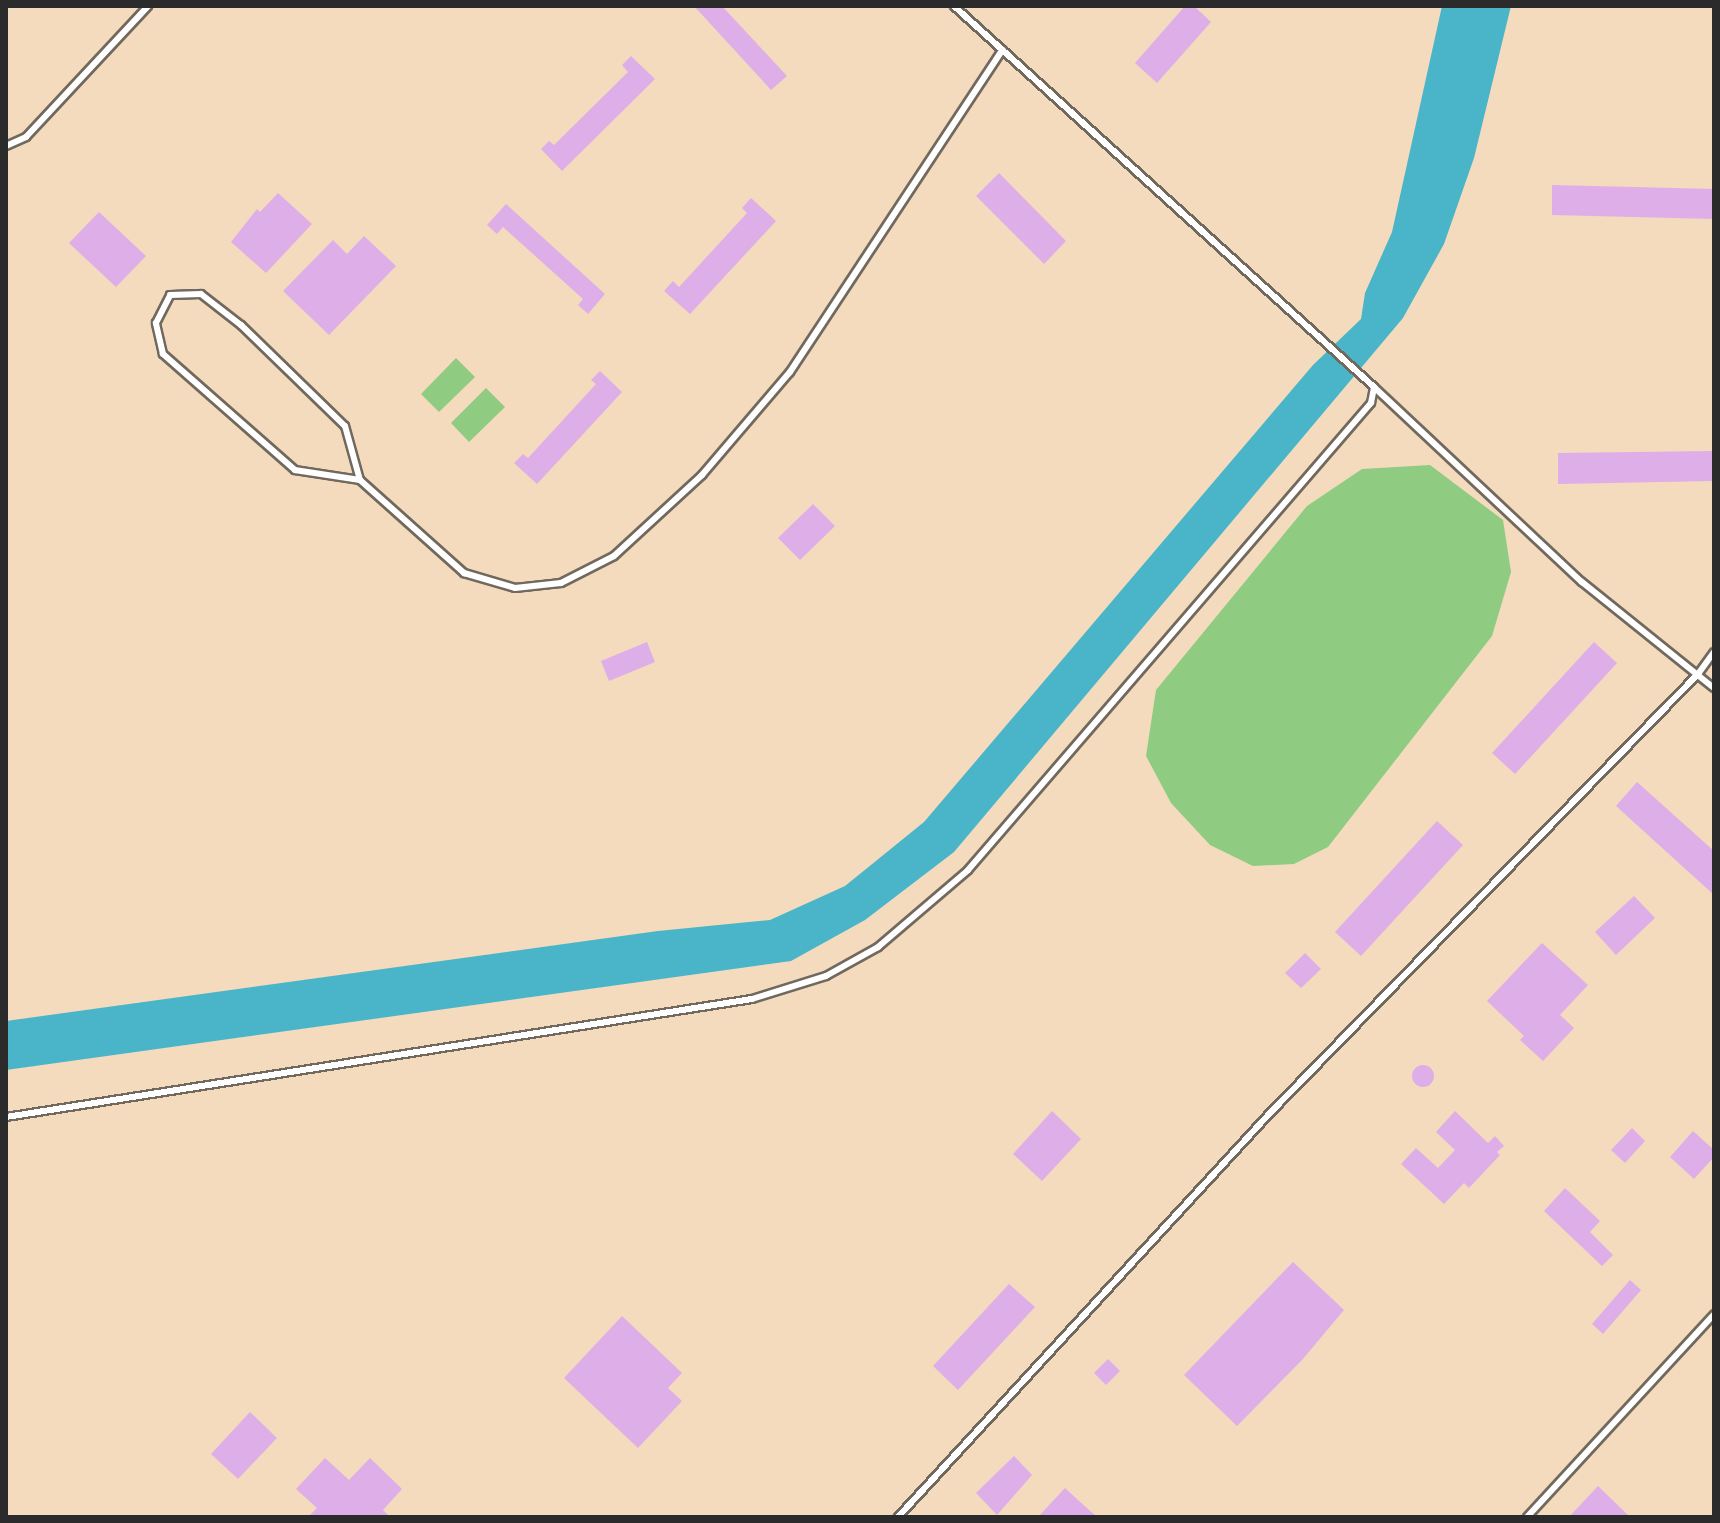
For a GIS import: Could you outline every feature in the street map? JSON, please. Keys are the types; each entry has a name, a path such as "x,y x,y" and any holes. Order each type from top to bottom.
{"lane":[{"path":"6,146 26,137 148,6"},
{"path":"954,6 1374,387 1582,582 1714,688"},
{"path":"360,480 295,470 163,354 156,323 170,295 201,294 241,325 345,426 360,480 464,573 515,588 561,583 614,556 702,475 790,372 1002,50"},
{"path":"6,1117 752,999 826,976 878,947 968,870 1371,403 1374,387"},
{"path":"898,1517 1282,1101 1698,674 1714,652"},
{"path":"1527,1517 1714,1314"}],"green space":[{"path":"456,358 475,377 439,412 421,394"},
{"path":"486,388 505,407 469,442 451,423"},
{"path":"1430,465 1503,520 1511,572 1492,636 1328,847 1294,864 1253,866 1210,845 1171,803 1146,756 1156,690 1307,506 1362,469"}],"water":[{"path":"1442,6 1511,6 1474,158 1444,244 1403,318 954,852 865,920 791,961 6,1070 6,1021 658,931 770,920 845,886 924,822 1313,365 1361,319 1365,293 1392,232"}],"building":[{"path":"694,6 722,6 787,76 771,90"},
{"path":"1185,6 1194,6 1211,22 1157,83 1135,63"},
{"path":"631,56 655,79 562,171 541,149 549,141 554,145 628,72 622,65"},
{"path":"999,173 1066,241 1044,264 976,196"},
{"path":"1552,185 1714,189 1714,219 1552,215"},
{"path":"278,193 312,224 266,273 231,242 257,209 260,212"},
{"path":"751,198 776,221 690,314 664,291 673,281 679,287 747,213 742,208"},
{"path":"506,204 605,294 588,314 578,305 583,299 503,227 497,234 487,225"},
{"path":"99,212 146,256 116,287 69,243"},
{"path":"364,236 396,266 329,335 283,291 333,240 347,254"},
{"path":"600,371 622,392 537,484 514,463 523,454 528,458 596,384 591,380"},
{"path":"1713,451 1713,481 1558,484 1558,453"},
{"path":"813,504 835,526 800,560 778,538"},
{"path":"647,642 655,662 609,681 601,661"},
{"path":"1594,642 1617,663 1515,774 1492,753"},
{"path":"1637,782 1714,851 1714,895 1616,806"},
{"path":"1437,821 1463,845 1361,956 1335,932"},
{"path":"1634,896 1655,918 1616,955 1595,932"},
{"path":"1542,943 1588,985 1560,1015 1574,1028 1543,1061 1520,1040 1524,1036 1487,1001"},
{"path":"1305,953 1321,969 1301,988 1285,973"},
{"path":"1423,1065 1431,1068 1434,1076 1431,1084 1423,1087 1415,1084 1412,1076 1415,1068"},
{"path":"1052,1111 1081,1139 1042,1181 1013,1154"},
{"path":"1455,1111 1488,1143 1495,1136 1504,1146 1497,1152 1500,1155 1469,1188 1464,1183 1444,1204 1401,1164 1416,1148 1438,1168 1455,1150 1436,1132"},
{"path":"1632,1128 1645,1141 1625,1163 1611,1150"},
{"path":"1693,1131 1714,1150 1714,1157 1694,1179 1670,1157"},
{"path":"1565,1188 1600,1221 1590,1232 1613,1255 1602,1266 1544,1211"},
{"path":"1293,1262 1344,1310 1302,1360 1237,1426 1184,1375"},
{"path":"1630,1280 1641,1290 1603,1334 1592,1324"},
{"path":"1009,1284 1035,1307 958,1390 933,1366"},
{"path":"622,1316 682,1373 668,1388 682,1401 638,1448 564,1378"},
{"path":"1108,1359 1120,1371 1106,1385 1094,1373"},
{"path":"250,1412 277,1438 238,1479 211,1454"},
{"path":"1014,1456 1032,1475 997,1515 976,1493"},
{"path":"325,1458 349,1480 370,1458 402,1489 383,1510 390,1517 308,1517 317,1508 296,1489"},
{"path":"1598,1486 1630,1517 1569,1517"},
{"path":"1065,1488 1078,1500 1097,1517 1038,1517"}]}
